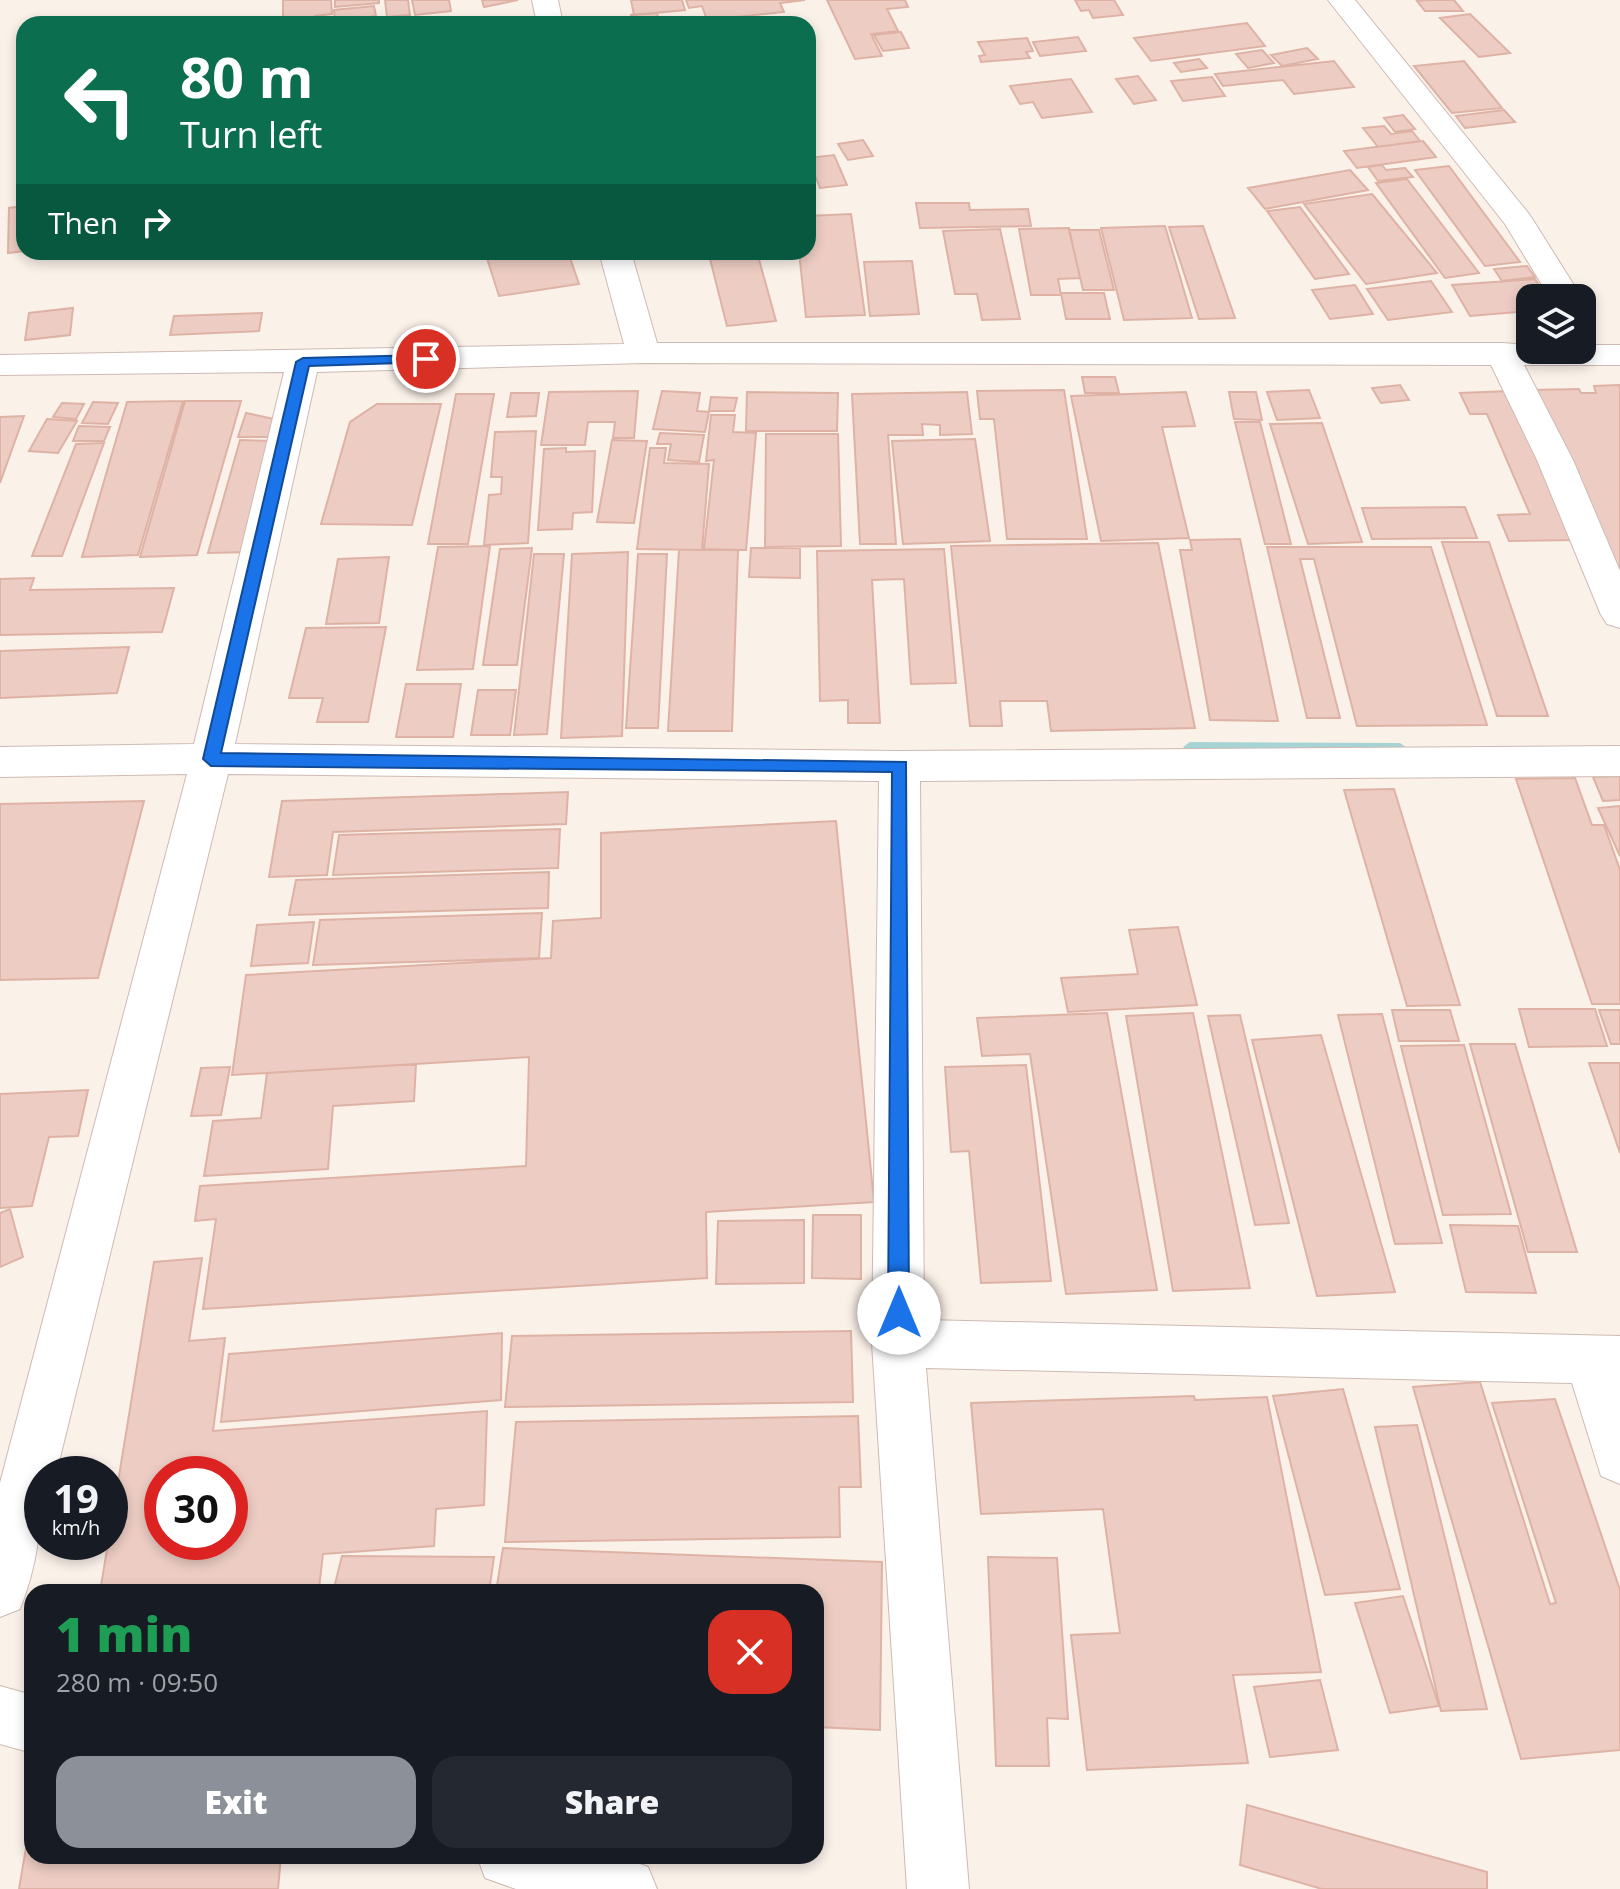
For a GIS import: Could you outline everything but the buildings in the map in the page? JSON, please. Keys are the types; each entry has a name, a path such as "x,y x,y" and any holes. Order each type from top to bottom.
{"street":[{"path":"1341,0 1518,220 1557,284"},
{"path":"617,260 643,353"},
{"path":"1596,340 1610,355"},
{"path":"0,365 303,362 643,353 1610,355"},
{"path":"1502,353 1555,460 1620,615"},
{"path":"0,1589 211,759 303,362"},
{"path":"0,762 211,759 900,766 1620,761"},
{"path":"900,766 898,1343 938,1889"},
{"path":"898,1343 1606,1360 1620,1458"},
{"path":"0,1715 24,1722"},
{"path":"536,1864 626,1889"}],"waterway":[{"path":"1190,747 1400,748"}],"route":[{"path":"426,359 303,362 211,759 900,766 899,1313"}]}
